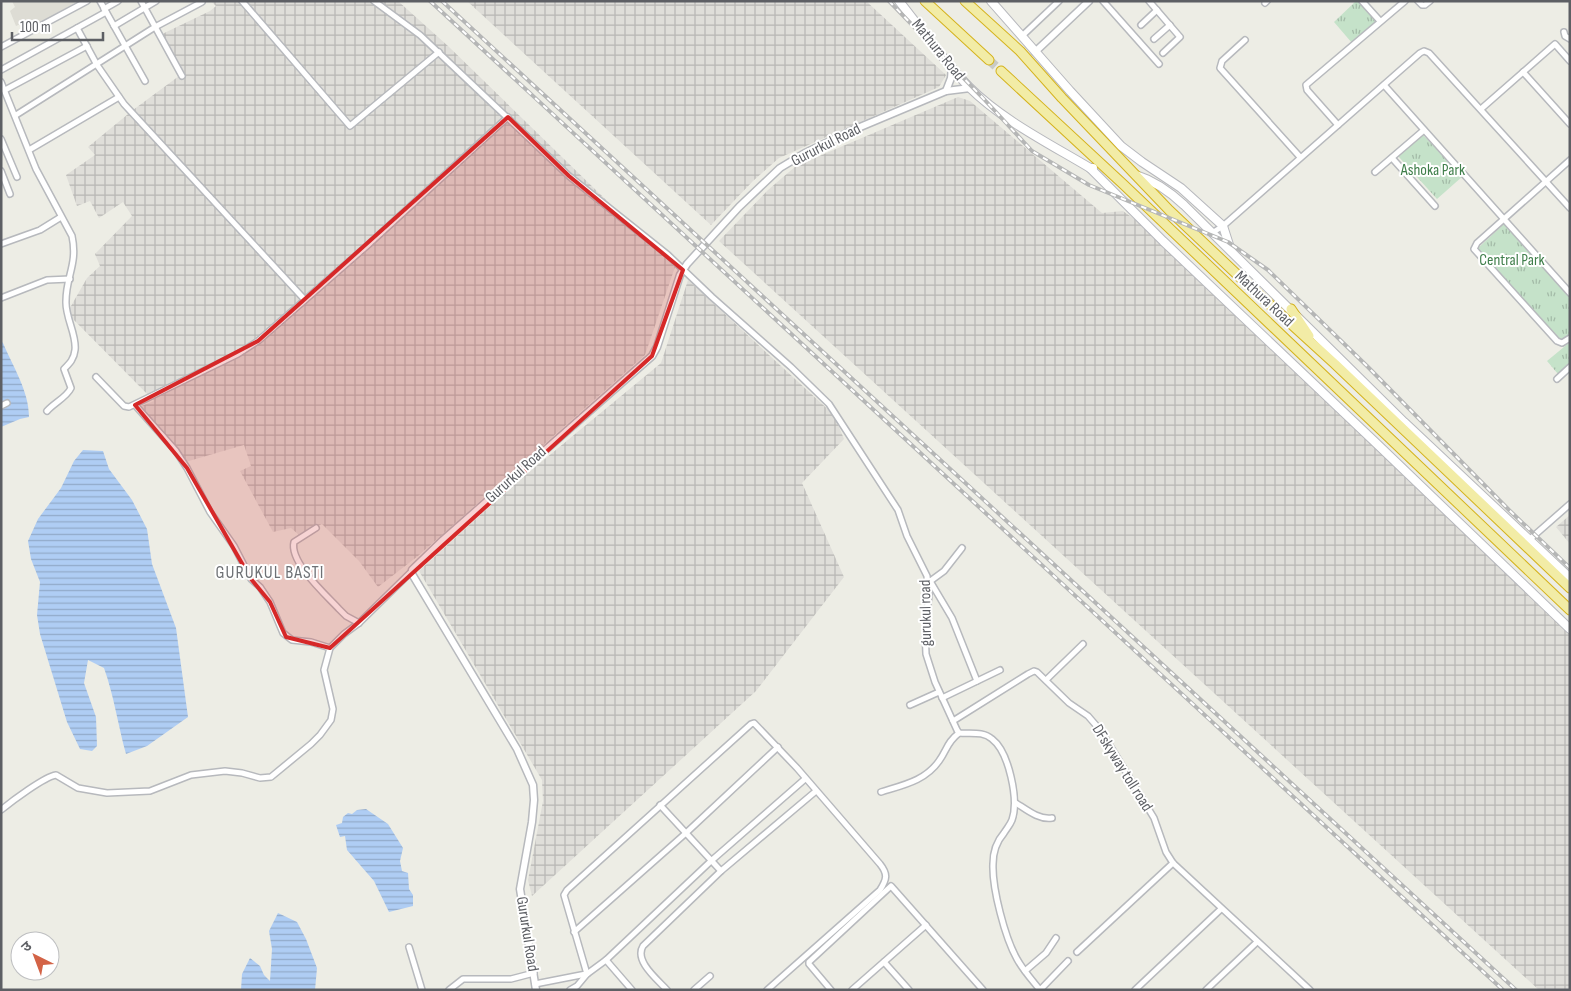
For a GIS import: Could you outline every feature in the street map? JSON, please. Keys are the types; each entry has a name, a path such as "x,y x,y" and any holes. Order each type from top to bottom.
{"highway":[{"name":"Mathura Road","path":"925,1 989,60"},
{"name":"Mathura Road","path":"965,1 1020,51 1136,175 1238,276 1318,349 1570,588"},
{"name":"Mathura Road","path":"1000,71 1108,170 1570,610"},
{"path":"1291,309 1318,349"}],"main road":[{"name":"Mathura Road","path":"899,1 970,88 1011,120 1090,168 1108,170"},
{"name":"Mathura Road","path":"992,1 1035,52 1121,146 1181,188 1222,226 1232,253"},
{"path":"1090,168 1163,242 1570,629"},
{"path":"1136,175 1148,179 1170,192 1388,406 1570,578"}],"street":[{"path":"1,47 87,1"},
{"path":"100,1 145,81"},
{"path":"1,70 76,28 118,1"},
{"path":"141,1 182,76"},
{"path":"114,26 156,1"},
{"path":"242,1 350,126 439,52"},
{"name":"gurukul road","path":"374,1 388,13 408,25 439,52 569,176 661,249 829,404 898,510 907,536 926,572 929,582 925,642 931,670 939,692 960,733"},
{"path":"1022,36 1060,1"},
{"path":"1035,52 1089,1"},
{"path":"1103,1 1159,64"},
{"path":"1149,1 1180,35 1180,38 1164,52"},
{"path":"1362,1 1380,22"},
{"path":"1338,125 1307,90 1306,85 1405,1"},
{"path":"1418,1 1425,6 1430,1"},
{"path":"16,115 97,65 155,26 202,2"},
{"path":"1141,25 1157,10"},
{"path":"1154,39 1170,25"},
{"path":"76,28 97,65 119,97 305,300"},
{"path":"1564,32 1565,36 1570,39"},
{"path":"1245,40 1222,62 1220,68 1300,157"},
{"path":"1481,109 1554,44 1570,62"},
{"path":"47,411 69,392 71,388 64,369 72,362 75,352 75,343 66,305 75,254 72,236 36,169 16,115 2,86 87,46"},
{"path":"1212,233 1420,53 1426,52 1481,109 1570,208"},
{"path":"946,91 951,78 952,67"},
{"path":"1523,72 1570,124"},
{"path":"1384,85 1570,293"},
{"name":"Gururkul Road","path":"535,987 520,890 534,807 533,785 517,749 411,572 413,567 652,356 657,347 683,270 739,207 780,168 805,153 853,130 946,91 970,88"},
{"path":"29,150 119,97"},
{"path":"96,377 124,406 130,407 248,348 305,300 508,117"},
{"path":"1376,172 1424,130"},
{"path":"1,139 17,176"},
{"path":"1392,158 1436,206"},
{"path":"1570,160 1475,245 1475,252 1557,341 1562,343 1570,338"},
{"path":"1,171 10,194"},
{"path":"1,244 40,230 61,217"},
{"path":"2,298 47,280 70,279"},
{"path":"1557,379 1570,367"},
{"path":"1,406 7,404"},
{"path":"135,405 176,451 210,512 234,546 251,579 260,587 270,602 283,633 292,640 311,642 330,648"},
{"path":"1529,540 1570,504"},
{"path":"316,528 294,542 298,561 339,609 346,616 359,623"},
{"path":"962,548 947,568 929,582 952,618 978,681"},
{"path":"1,810 34,787 56,775 78,788 107,793 150,791 191,775 226,771 268,778 311,744 324,730 330,720 333,709 324,670 330,648 359,623 411,572"},
{"path":"1046,680 1083,644"},
{"path":"942,698 1000,670"},
{"name":"DFskyway toll road","path":"953,720 1028,674 1034,671 1037,672 1069,703 1088,716 1101,731 1150,811 1158,827 1166,852 1173,864"},
{"path":"910,705 939,692"},
{"path":"587,974 564,895 567,890 751,724 756,723 880,864 887,876 880,890 767,990"},
{"path":"881,792 922,778 940,760 950,740 960,733 981,734 993,739 1010,774 1016,803 1012,821 996,847 993,861 993,872 1010,944 1016,958 1040,990 1068,961"},
{"path":"574,932 686,833 778,747"},
{"path":"570,990 577,986 587,974 606,960 712,861 806,779"},
{"path":"667,990 642,960 641,949 721,871 816,791"},
{"path":"1016,803 1037,816 1052,818"},
{"path":"660,806 721,871"},
{"path":"1077,952 1173,864 1308,989"},
{"path":"831,990 809,962 888,888 893,888 983,990"},
{"path":"1135,990 1221,908"},
{"path":"852,990 926,925"},
{"path":"1025,971 1046,953 1056,938"},
{"path":"1206,990 1257,942"},
{"path":"408,947 422,990"},
{"path":"606,960 632,990"},
{"path":"884,962 909,990"},
{"path":"449,990 463,979 511,980 534,973"},
{"path":"535,987 587,974"},
{"path":"694,990 710,976"}],"highlighted area":[{"path":"508,117 569,176 683,270 652,356 330,648 286,637 270,602 251,579 187,468 135,405 258,341"}],"shaded area":[{"path":"12,1 78,1 27,30 23,23 16,26 10,11 15,7"},
{"path":"211,1 398,1 448,46 675,267 645,355 418,556 378,587 359,561 322,524 299,535 291,528 273,532 240,471 251,466 244,445 182,463 134,409 154,401 67,313 87,278 100,266 95,254 132,216 123,202 99,218 90,201 77,206 66,175 95,155 88,147 179,76 158,36 210,11 216,6"},
{"path":"467,1 866,1 946,75 939,87 779,158 753,181 711,225"},
{"path":"958,97 970,101 1102,213 1123,211 1164,240 1409,468 1570,629 1570,990 1539,990 719,241 768,190 796,166"},
{"path":"688,280 834,415 844,439 802,483 844,577 756,691 532,896 528,880 543,801 542,780 419,571 511,487 661,363"},
{"path":"1570,515 1570,544 1556,527"}],"green space":[{"path":"1356,1 1376,22 1352,43 1334,22"},
{"name":"Ashoka Park","path":"1422,134 1463,176 1437,199 1398,156"},
{"name":"Central Park","path":"1504,224 1570,297 1570,333 1562,341 1477,249"},
{"path":"1570,342 1570,364 1558,374 1547,361"}],"water":[{"path":"1,341 20,379 29,417 1,427"},
{"path":"83,450 103,451 109,469 132,500 147,529 152,564 176,628 188,717 147,746 126,754 111,689 104,668 88,660 84,683 96,717 97,746 92,751 80,749 67,722 40,634 37,615 40,582 31,559 28,541 38,519 61,488 74,461"},
{"path":"366,809 388,824 403,848 400,861 402,871 408,873 409,889 413,895 413,906 389,912 374,881 347,850 345,836 340,837 336,825 342,823 343,817 348,813 352,814 357,810"},
{"path":"278,913 297,922 306,939 317,968 315,990 241,990 242,974 250,958 260,966 264,975 270,981 272,949 269,931"}],"tunnel":[{"path":"989,60 1001,71"}],"railway":[{"path":"430,1 1503,990"},
{"path":"442,1 1516,990"},
{"path":"889,1 1032,151 1089,185 1228,242 1268,270 1367,366 1509,510 1570,568"}],"district":[{"name":"GURUKUL BASTI","path":"270,572"}]}
